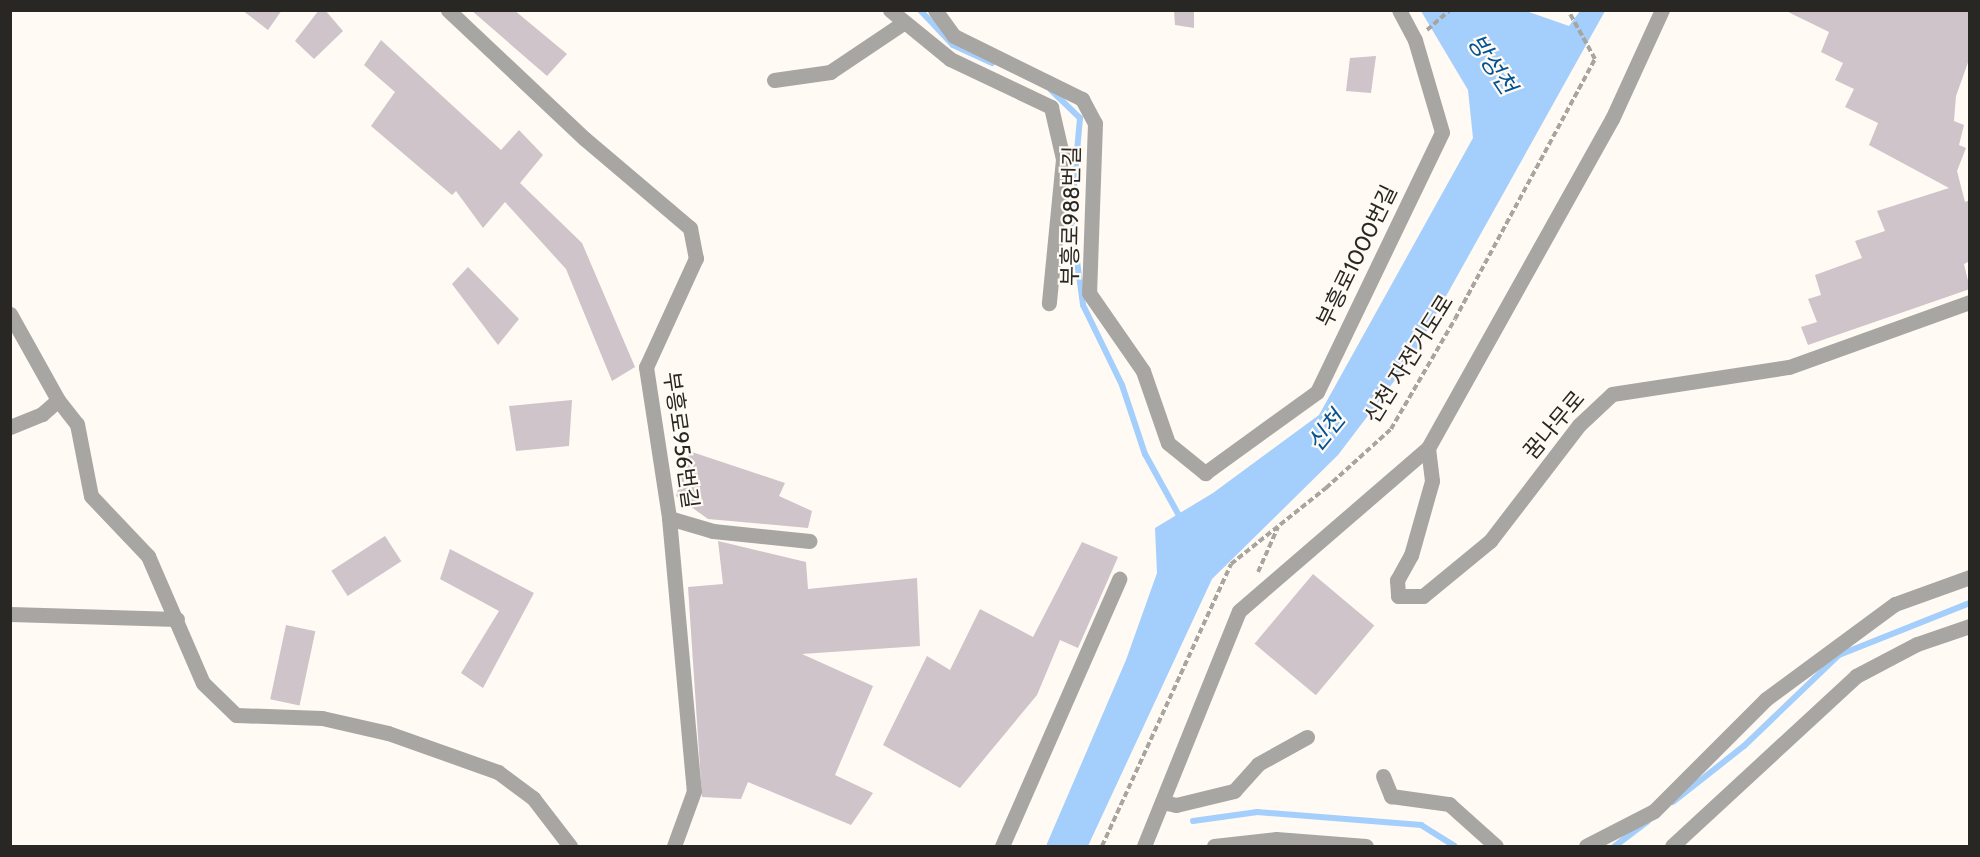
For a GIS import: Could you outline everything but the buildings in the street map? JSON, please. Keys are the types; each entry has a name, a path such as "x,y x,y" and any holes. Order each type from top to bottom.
{"street":[{"name":"부흥로956번길","path":"448,10 585,139 690,228 696,258 646,368 669,518 694,791 675,846"},
{"path":"890,10 903,23 950,59 1051,107 1062,159 1049,303"},
{"name":"부흥로988번길","path":"935,10 954,36 1082,99 1095,123 1089,293 1143,371 1168,443 1205,473"},
{"name":"부흥로1000번길","path":"1205,473 1317,392 1442,132 1415,40 1399,10"},
{"path":"1144,846 1239,611 1428,448 1612,119 1662,10"},
{"path":"774,80 830,72 903,23"},
{"name":"꿈나무로","path":"1428,448 1432,481 1411,555 1397,580 1398,596 1423,596 1490,541 1580,425 1612,394 1789,367 1970,302"},
{"path":"10,314 58,400 77,424 91,496 148,556 203,683 236,714 322,718 388,733 498,772 533,798 570,846"},
{"path":"10,427 42,414 58,400"},
{"path":"669,518 713,531 809,541"},
{"path":"1586,846 1654,811 1766,699 1895,604 1970,577"},
{"path":"1002,846 1119,579"},
{"path":"10,614 177,619"},
{"path":"1672,846 1856,676 1917,644 1970,626"},
{"path":"1162,802 1176,805 1234,791 1258,764 1307,737"},
{"path":"1383,776 1391,796 1449,804 1496,846"},
{"path":"1214,846 1276,839 1366,846"}],"path":[{"path":"1415,40 1450,10"},
{"name":"신천 자전거도로","path":"1102,846 1231,564 1391,429 1455,319 1595,59 1568,10"},
{"path":"1252,600 1252,585 1278,526"}],"water":[{"path":"1421,11 1526,11 1569,26 1580,11 1605,11 1411,359 1338,455 1212,579 1088,846 1046,846 1126,660 1157,573 1155,528 1213,493 1319,415 1473,138 1468,90"}],"waterway":[{"path":"920,10 953,45 992,63"},
{"path":"1051,90 1080,118 1071,218 1083,305 1122,385 1145,454 1182,521"},
{"path":"1673,802 1744,746 1839,655 1970,603"},
{"path":"1193,821 1257,812 1421,825 1454,846"},
{"path":"1615,846 1648,821"}],"water label":[{"name":"방성천","path":"1492,64"},
{"name":"신천","path":"1326,431"}]}
